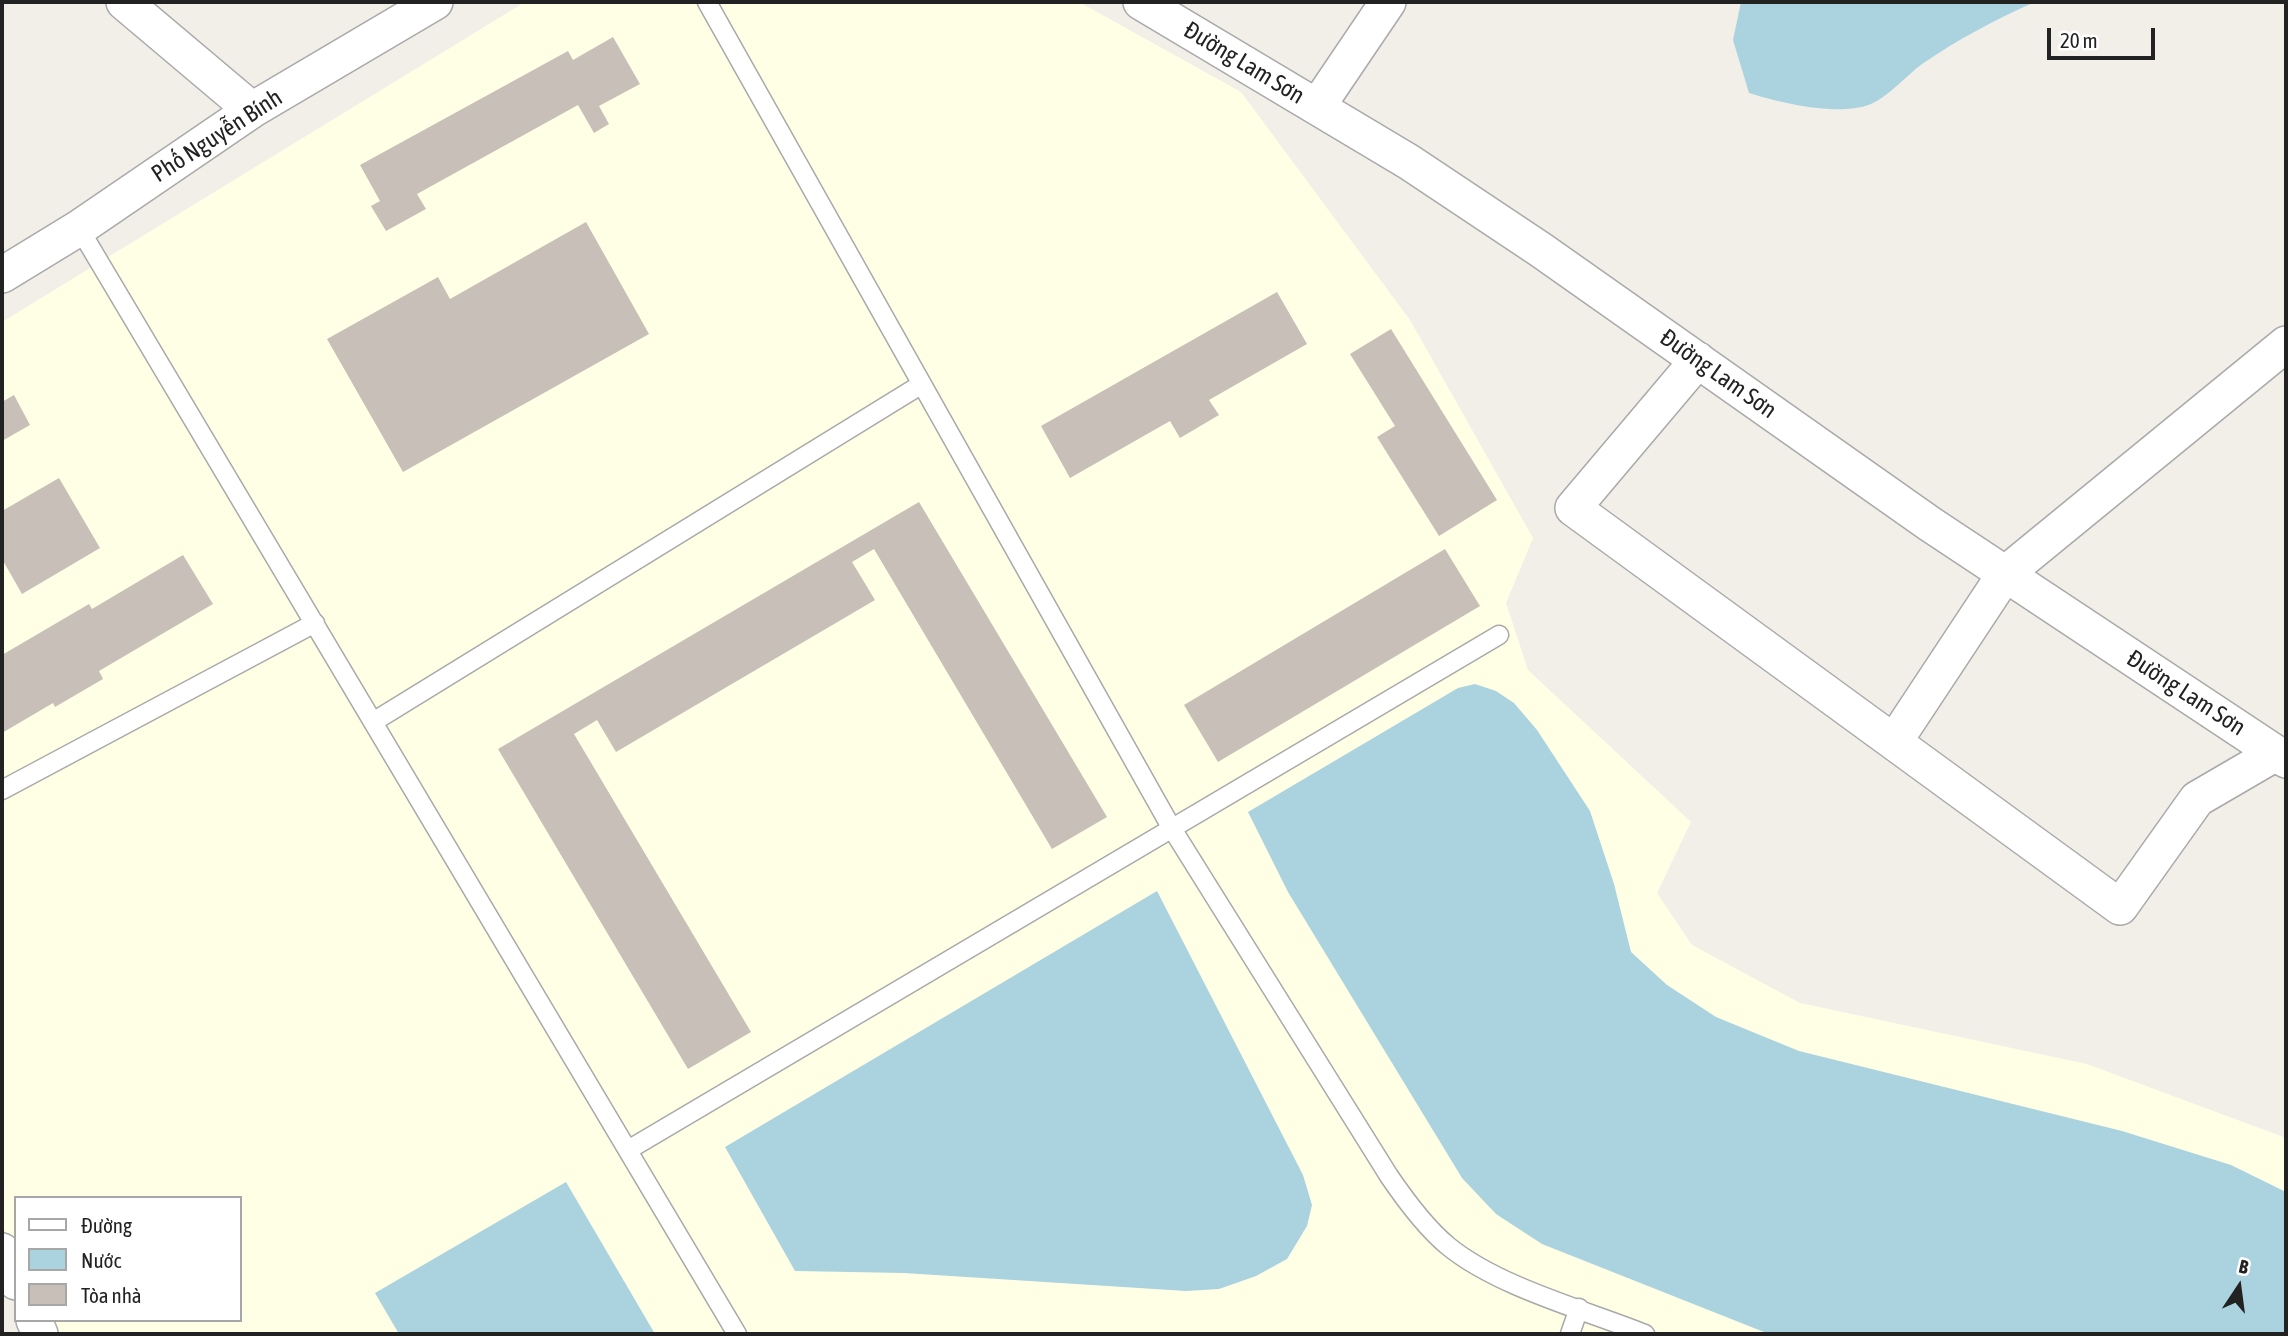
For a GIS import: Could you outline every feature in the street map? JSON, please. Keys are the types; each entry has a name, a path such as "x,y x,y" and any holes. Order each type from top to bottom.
{"street":[{"path":"124,2 252,110"},
{"name":"Phố Nguyễn Bính","path":"6,265 79,228 252,110 435,2"},
{"name":"Đường Lam Sơn","path":"1140,2 1409,162 1541,250 2005,574 2281,756"},
{"path":"1317,107 1388,2"},
{"path":"1894,742 2005,574 2286,344"},
{"path":"1698,360 1573,508 2120,907 2197,799 2281,756"},
{"path":"2,1251 14,1278"}],"lane":[{"path":"706,2 1171,827 1412,1209 1449,1246 1495,1275 1645,1334"},
{"path":"79,228 737,1334"},
{"path":"373,722 922,384"},
{"path":"2,790 315,623"},
{"path":"628,1150 1499,635"},
{"path":"1570,1334 1579,1308"}],"shaded area":[{"path":"525,2 1079,2 1241,92 1410,320 1533,538 1506,603 1528,670 1691,822 1657,893 1692,945 1800,1003 2087,1064 2286,1138 2286,1334 54,1334 49,1322 242,1322 242,1196 14,1196 14,1250 2,1225 2,322"}],"water":[{"path":"1741,2 2035,2 1949,47 1922,64 1891,91 1871,104 1858,108 1827,109 1777,101 1749,93 1733,40"},
{"path":"1475,684 1496,691 1514,703 1537,730 1590,811 1614,884 1631,952 1667,985 1716,1017 1799,1051 2122,1131 2231,1165 2286,1192 2286,1334 1769,1334 1542,1244 1496,1214 1462,1178 1288,892 1248,812 1458,688"},
{"path":"1157,891 1303,1175 1312,1205 1307,1226 1287,1259 1256,1276 1219,1289 1186,1291 904,1273 795,1271 725,1147"},
{"path":"566,1182 655,1334 399,1334 375,1293"}],"building":[{"path":"613,37 640,84 599,106 609,124 594,133 578,105 417,194 426,209 386,231 371,206 380,201 360,165 568,51 573,60"},
{"path":"586,222 649,334 403,472 327,339 438,277 450,299"},
{"path":"1277,292 1307,344 1209,400 1219,415 1180,438 1170,421 1070,478 1041,426"},
{"path":"1391,329 1497,500 1439,536 1377,437 1395,426 1350,354"},
{"path":"14,395 30,425 2,441 2,402"},
{"path":"59,478 100,548 22,594 2,559 2,511"},
{"path":"919,502 1107,817 1052,849 874,549 852,562 875,600 616,752 597,720 574,734 751,1032 688,1069 498,749"},
{"path":"1445,549 1480,606 1218,762 1184,705"},
{"path":"183,555 213,604 99,671 103,679 55,707 53,703 2,733 2,655 89,604 92,609"}]}
